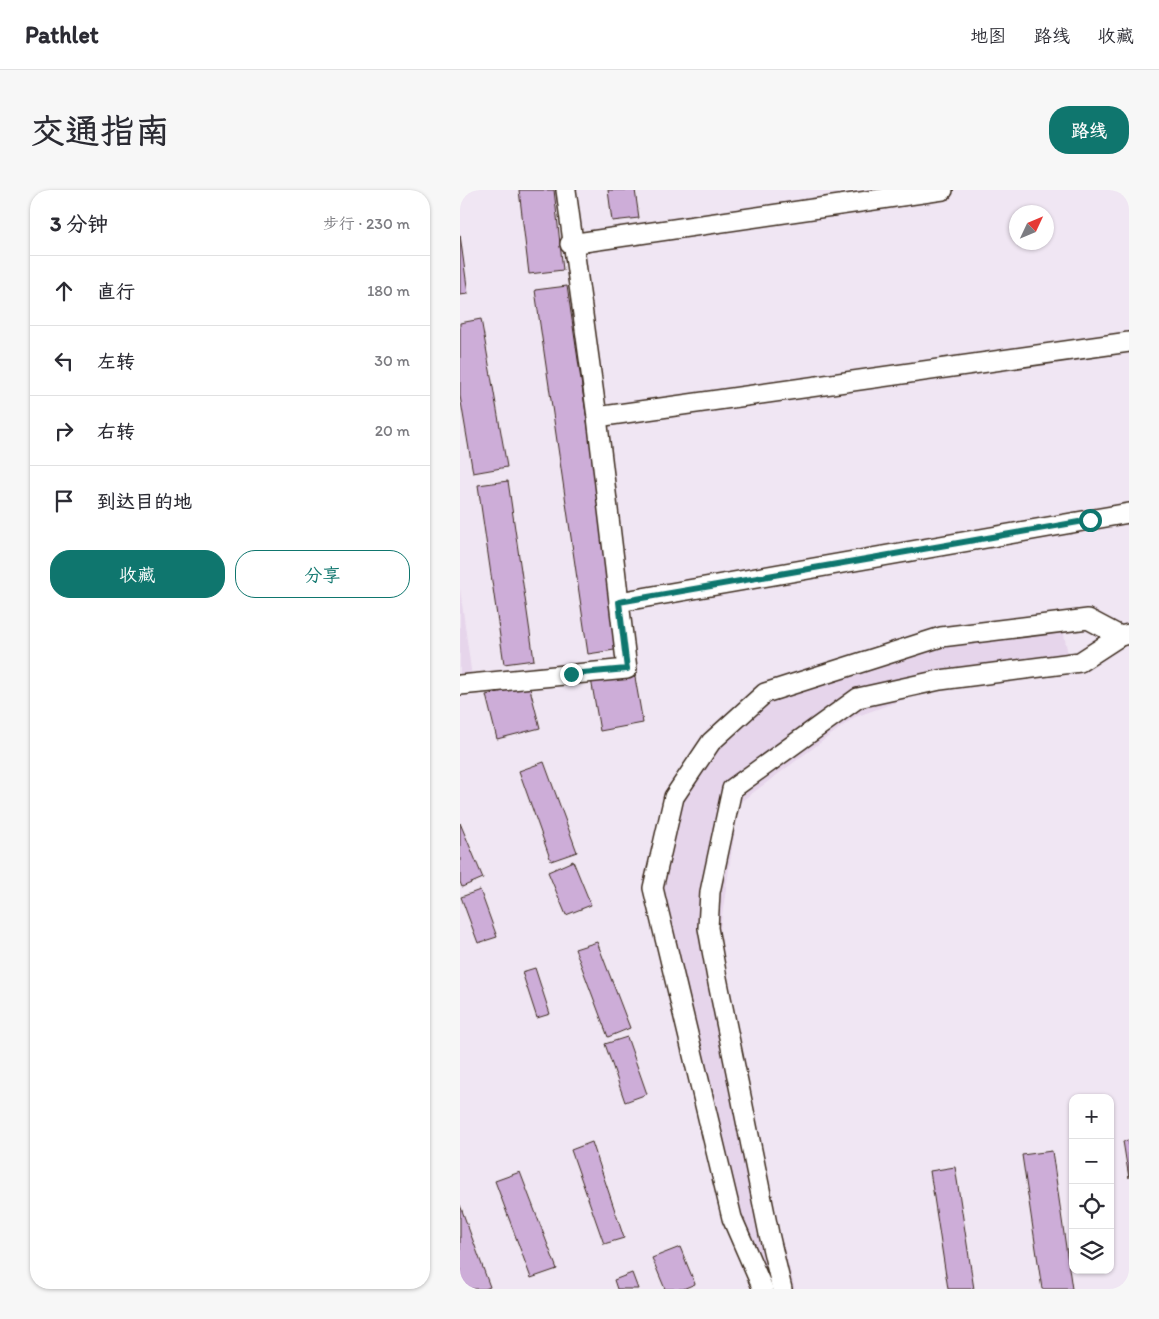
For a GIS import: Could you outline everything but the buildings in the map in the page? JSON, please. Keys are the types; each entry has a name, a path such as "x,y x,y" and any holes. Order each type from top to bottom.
{"street":[{"path":"460,686 627,669 566,190"},
{"path":"570,244 943,190"},
{"path":"596,417 1129,342"},
{"path":"619,602 1129,513"},
{"path":"763,1289 732,1218 653,888 674,797 711,742 766,693 941,637 1088,619 1124,635"},
{"path":"782,1289 769,1234 708,928 710,892 732,789 858,698 940,680 1080,662 1124,635"}],"shaded area":[{"path":"460,589 472,677 460,678"},
{"path":"1061,620 1070,664 954,681 855,717 739,803 719,935 768,1189 795,1289 756,1289 648,870 669,789 708,729 762,690 855,659"}],"route":[{"path":"571,674 627,669 619,602 1090,520"}]}
